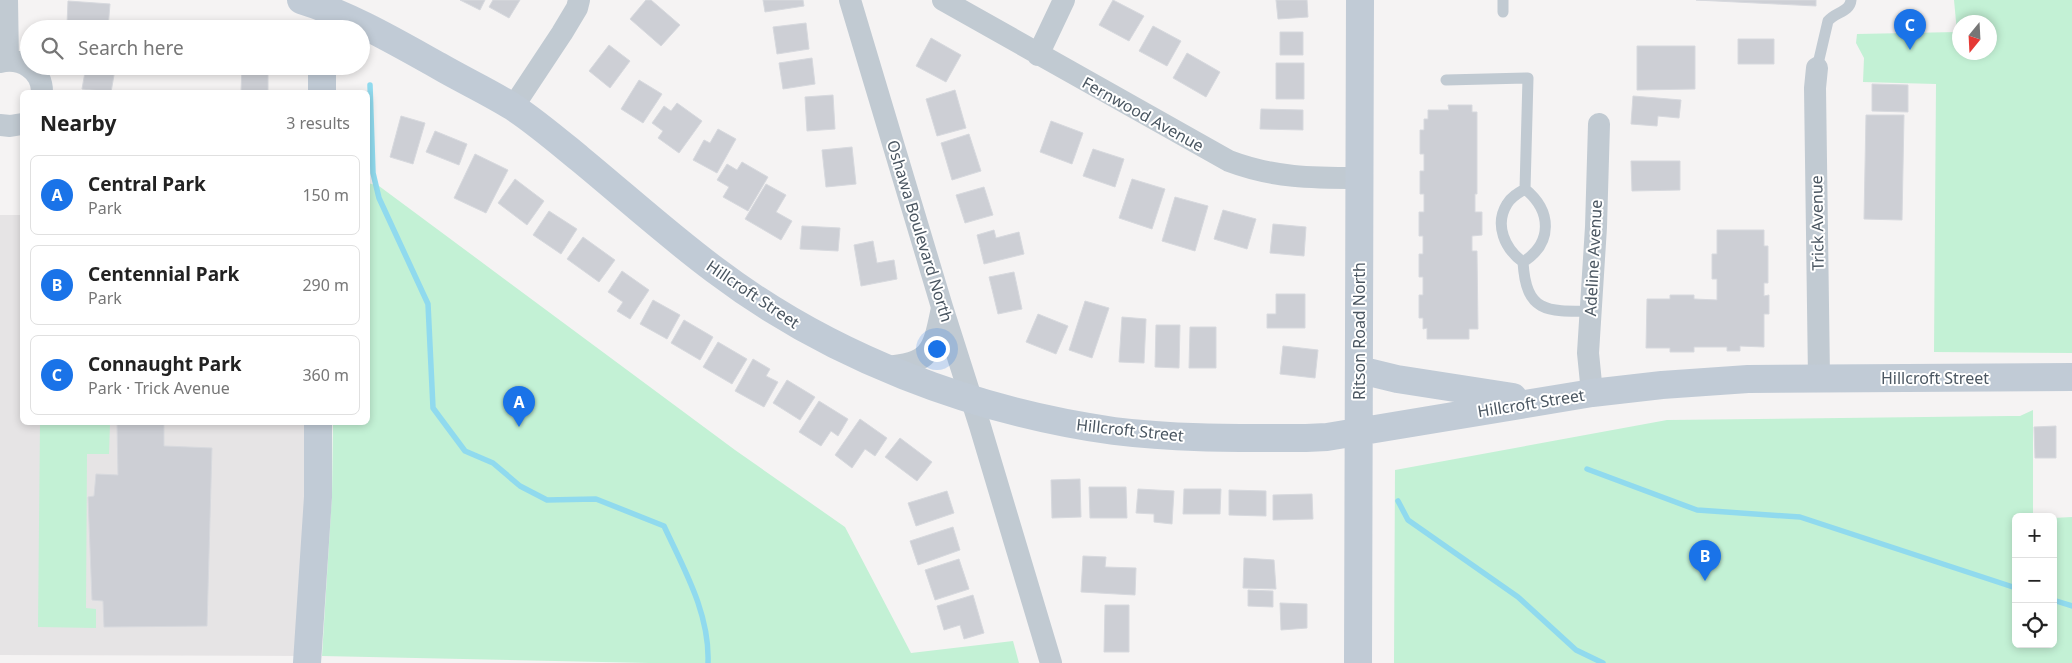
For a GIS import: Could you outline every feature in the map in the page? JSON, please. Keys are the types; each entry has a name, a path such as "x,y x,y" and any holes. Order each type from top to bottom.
{"street":[{"path":"7,0 4,61 20,62"},
{"path":"513,108 562,33 577,8 579,0"},
{"name":"Oshawa Boulevard North","path":"850,0 1051,663"},
{"name":"Fernwood Avenue","path":"943,0 1229,161 1272,174 1296,177 1359,178"},
{"path":"1038,55 1064,0"},
{"name":"Ritson Road North","path":"1358,663 1360,0"},
{"name":"Hillcroft Street","path":"316,9 345,20"},
{"name":"Hillcroft Street","path":"370,30 381,34 513,108 563,146 714,269 753,297 804,327 883,367 972,399 1024,414 1116,431 1163,436 1306,438 1359,432 1592,392 1662,385 1748,379 2072,377"},
{"name":"Trick Avenue","path":"1817,68 1815,88 1818,378"},
{"path":"37,75 42,90"},
{"path":"322,75 322,90"},
{"path":"0,125 20,124"},
{"name":"Adeline Avenue","path":"1592,392 1588,353 1596,227 1599,124"},
{"path":"883,367 906,366 919,360 928,352 936,340 942,307"},
{"path":"1360,370 1407,381 1519,398 1550,400"},
{"path":"307,663 318,497 318,425"}],"lane":[{"path":"1502,0 1503,12"},
{"path":"1817,68 1828,21 1832,16 1846,10 1851,4 1851,0"},
{"path":"1446,80 1528,78 1525,189 1536,199 1544,215 1545,230 1543,243 1532,256 1523,262"},
{"path":"1525,189 1513,196 1507,204 1502,223 1502,233 1508,249 1523,262 1527,292 1547,309 1556,312 1590,311"}],"shaded area":[{"path":"0,215 20,215 20,425 317,425 306,656 0,655"}],"green space":[{"path":"1954,0 2072,0 2072,353 1934,352 1936,84 1863,82 1864,58 1856,43 1857,34 1952,32 1952,60 1997,60 1997,15 1955,15"},
{"path":"370,184 379,186 735,450 845,527 911,653 1013,641 1019,663 649,663 322,656 332,495 333,425 370,425"},
{"path":"2033,410 2033,513 2012,513 2012,648 2057,648 2057,518 2072,517 2072,663 1394,663 1395,470 1667,420 2020,416"},
{"path":"40,425 110,425 109,454 87,454 86,608 96,609 96,628 38,627"}],"building":[{"path":"460,0 485,0 480,10"},
{"path":"493,0 520,0 509,18 489,7"},
{"path":"646,0 651,0 680,25 661,46 630,19"},
{"path":"763,0 803,0 804,6 765,12"},
{"path":"1113,0 1144,16 1129,41 1099,25"},
{"path":"1276,0 1307,0 1308,17 1278,19"},
{"path":"1696,0 1816,0 1816,6"},
{"path":"68,1 110,4 109,20 67,20"},
{"path":"806,23 809,49 777,54 773,27"},
{"path":"1153,26 1181,41 1167,66 1139,51"},
{"path":"1280,32 1303,32 1303,55 1280,55"},
{"path":"931,38 961,55 946,82 916,66"},
{"path":"1738,39 1774,39 1774,64 1738,64"},
{"path":"609,45 630,61 610,88 589,71"},
{"path":"1637,46 1695,46 1695,89 1637,90"},
{"path":"1187,53 1220,72 1206,97 1173,78"},
{"path":"812,58 815,84 783,89 779,63"},
{"path":"1276,63 1304,63 1304,99 1276,99"},
{"path":"84,75 114,75 111,90 82,89"},
{"path":"242,75 268,75 268,90 241,90"},
{"path":"639,80 662,94 643,123 621,109"},
{"path":"1872,84 1908,85 1908,112 1872,111"},
{"path":"955,90 966,128 937,136 926,99"},
{"path":"833,95 835,129 807,131 805,97"},
{"path":"1633,96 1681,100 1679,118 1658,116 1657,126 1631,124"},
{"path":"677,103 702,121 679,153 658,138 663,131 652,123 664,106 671,111"},
{"path":"1448,105 1472,105 1472,112 1477,112 1477,194 1475,194 1475,212 1482,212 1482,235 1472,236 1472,251 1477,251 1478,329 1469,329 1469,339 1427,339 1427,328 1423,329 1423,318 1419,318 1419,295 1423,295 1423,277 1419,277 1419,254 1423,254 1423,236 1419,236 1419,212 1424,212 1424,194 1420,194 1420,171 1424,171 1424,154 1420,154 1420,130 1424,130 1424,119 1428,119 1428,110 1449,110"},
{"path":"1261,109 1303,110 1303,130 1260,129"},
{"path":"1866,115 1904,115 1902,220 1864,219"},
{"path":"401,116 425,123 413,164 390,157"},
{"path":"1051,121 1083,133 1072,164 1040,152"},
{"path":"718,129 736,139 717,173 693,160 704,140 710,143"},
{"path":"435,131 467,144 459,165 426,152"},
{"path":"969,134 981,171 952,180 941,143"},
{"path":"852,147 856,184 826,187 822,150"},
{"path":"1093,149 1124,159 1115,187 1083,176"},
{"path":"475,154 508,170 486,213 454,198"},
{"path":"1631,161 1680,161 1680,190 1632,191"},
{"path":"742,162 768,177 748,211 723,197 729,187 717,180 727,164 737,170"},
{"path":"515,179 544,201 527,225 498,203"},
{"path":"1132,179 1165,189 1152,229 1119,218"},
{"path":"766,184 786,195 776,212 792,221 781,240 745,219"},
{"path":"984,187 993,215 965,223 956,195"},
{"path":"1175,197 1208,206 1195,251 1162,241"},
{"path":"1223,210 1256,219 1247,249 1214,239"},
{"path":"549,211 577,229 561,254 533,235"},
{"path":"1273,224 1306,227 1304,256 1270,253"},
{"path":"802,226 840,228 838,251 800,249"},
{"path":"994,230 996,238 1019,232 1024,254 984,264 977,235"},
{"path":"1717,230 1764,230 1764,246 1768,246 1768,283 1764,283 1764,296 1769,295 1769,314 1764,314 1764,347 1740,346 1740,351 1727,351 1727,347 1694,347 1694,352 1670,352 1670,348 1646,348 1647,299 1670,299 1670,295 1694,295 1694,299 1717,300 1717,279 1712,279 1712,254 1717,254"},
{"path":"583,237 615,260 599,282 567,259"},
{"path":"873,241 877,263 894,260 897,279 861,286 854,245"},
{"path":"622,271 649,290 630,319 617,311 623,302 608,292"},
{"path":"1014,272 1022,309 998,314 989,277"},
{"path":"1276,294 1305,294 1305,328 1267,328 1267,314 1276,314"},
{"path":"653,300 680,315 667,339 640,324"},
{"path":"1085,301 1109,308 1092,358 1069,350"},
{"path":"1038,314 1068,326 1056,354 1026,342"},
{"path":"1122,317 1146,319 1144,363 1119,362"},
{"path":"684,320 713,337 700,360 671,343"},
{"path":"1156,325 1180,325 1179,368 1155,367"},
{"path":"1190,327 1216,327 1216,368 1189,368"},
{"path":"718,342 747,359 732,384 703,367"},
{"path":"1283,346 1318,350 1315,378 1280,374"},
{"path":"753,359 770,369 766,376 778,382 764,407 735,391"},
{"path":"787,380 815,397 800,420 773,403"},
{"path":"819,401 848,419 838,436 831,431 821,446 799,432"},
{"path":"860,419 887,438 875,456 865,449 852,468 835,455"},
{"path":"117,425 164,425 164,446 212,448 207,626 104,627 103,601 92,600 88,497 94,496 96,474 118,475"},
{"path":"2056,426 2056,458 2035,458 2034,427"},
{"path":"900,438 932,462 917,481 885,457"},
{"path":"1080,479 1081,517 1052,518 1051,480"},
{"path":"1089,487 1126,487 1127,518 1090,518"},
{"path":"1138,489 1174,491 1172,524 1154,522 1154,514 1136,513"},
{"path":"1184,489 1221,489 1220,514 1183,514"},
{"path":"1229,490 1266,491 1266,516 1229,515"},
{"path":"947,491 954,513 916,526 908,503"},
{"path":"1312,494 1313,519 1273,520 1273,495"},
{"path":"953,527 960,550 918,565 910,541"},
{"path":"1083,556 1106,557 1105,567 1136,568 1135,595 1081,592"},
{"path":"1244,558 1274,560 1276,589 1243,588"},
{"path":"959,559 969,589 935,600 925,570"},
{"path":"1248,590 1273,591 1273,607 1248,606"},
{"path":"973,595 984,633 964,639 960,625 944,630 937,606"},
{"path":"1280,603 1307,604 1307,628 1281,630"},
{"path":"1105,605 1129,605 1129,652 1104,652"}],"waterway":[{"path":"370,85 373,173 379,198 428,304 433,408 465,451 493,463 520,486 547,500 596,499 664,526 687,575 700,609 708,645 708,663"},
{"path":"1587,469 1697,510 1800,517 2012,587"},
{"path":"1398,501 1408,520 1518,597 1576,650 1603,663"},
{"path":"2057,601 2072,606"}],"place":[{"name":"Connaught Park","path":"1910,50"},
{"name":"Central Park","path":"519,427"},
{"name":"Centennial Park","path":"1705,581"}]}
